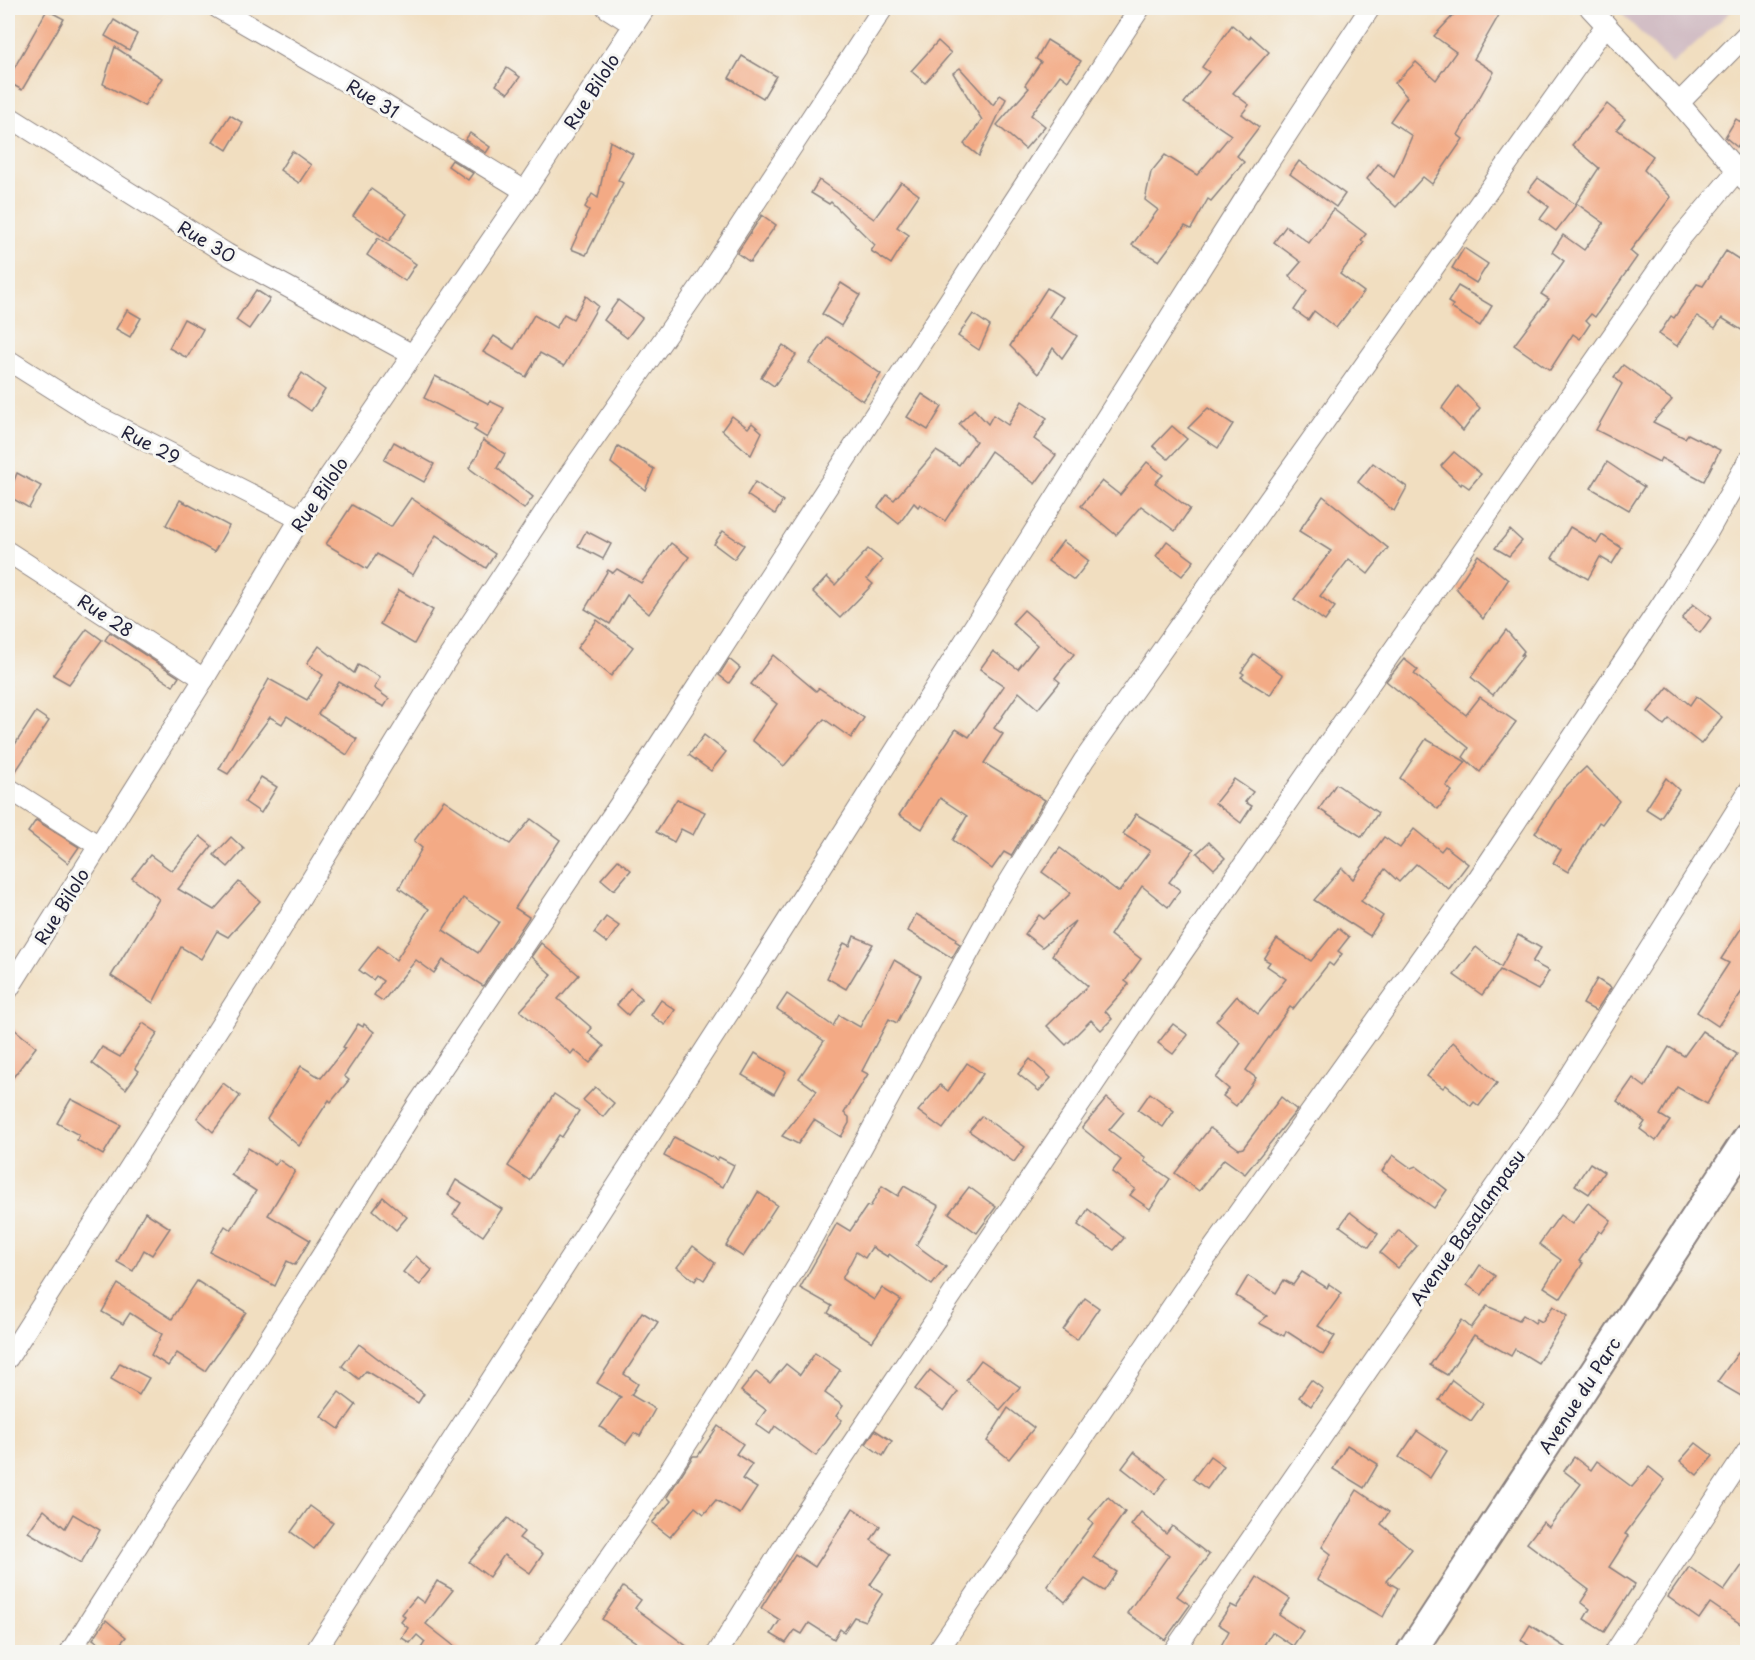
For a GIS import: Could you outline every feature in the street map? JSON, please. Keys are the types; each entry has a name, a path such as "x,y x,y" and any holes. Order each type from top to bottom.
{"street":[{"name":"Rue 31","path":"218,8 370,96 525,191"},
{"path":"607,8 634,25"},
{"name":"Rue Bilolo","path":"8,990 14,968 99,846 204,679 300,519 525,191 645,8"},
{"path":"8,1358 253,975 445,662 571,472 704,281 883,8"},
{"path":"70,1653 418,1104 644,768 1140,8"},
{"path":"315,1653 741,994 1245,199 1370,8"},
{"path":"718,1653 790,1536 1180,956 1679,240 1742,177 1679,103 1590,8"},
{"path":"544,1653 661,1484 799,1262 996,903 1084,760 1606,25"},
{"path":"1679,103 1748,33"},
{"name":"Rue 30","path":"8,116 227,254 413,356"},
{"name":"Rue 29","path":"8,360 95,415 300,519"},
{"path":"937,1653 1193,1276 1479,877 1705,537 1748,461"},
{"name":"Rue 28","path":"8,552 204,679"},
{"path":"8,788 99,846"},
{"name":"Avenue Basalampasu","path":"1173,1653 1556,1098 1748,792"},
{"name":"Avenue du Parc","path":"1411,1653 1748,1137"},
{"path":"1614,1653 1748,1450"}],"shaded area":[{"path":"1616,8 1735,8 1672,64"}],"building":[{"path":"1460,8 1503,8 1474,59 1494,72 1458,135 1463,139 1432,184 1423,177 1396,207 1367,179 1378,164 1394,177 1412,136 1390,121 1407,97 1395,83 1416,62 1436,80 1456,52 1434,36"},
{"path":"47,10 64,19 22,90 8,82 8,79"},
{"path":"114,20 137,34 129,50 105,36"},
{"path":"1232,25 1249,39 1251,36 1269,52 1233,93 1249,105 1242,114 1259,127 1237,156 1244,162 1211,201 1208,199 1191,229 1185,226 1159,261 1132,245 1158,210 1145,200 1151,172 1165,155 1197,175 1231,135 1184,103 1209,72 1202,67"},
{"path":"1047,40 1081,61 1068,81 1060,75 1031,115 1045,126 1025,149 997,125 1029,88 1025,85 1041,62 1036,59"},
{"path":"938,41 951,53 925,83 911,71"},
{"path":"115,47 162,78 144,106 103,84"},
{"path":"742,56 776,76 763,98 729,78"},
{"path":"507,68 520,77 508,93 496,85"},
{"path":"960,68 993,105 1000,95 1006,99 979,156 964,144 982,120 953,73"},
{"path":"1607,104 1625,119 1617,129 1653,156 1644,170 1671,197 1630,251 1637,257 1595,317 1591,314 1586,320 1590,324 1580,339 1573,334 1550,370 1514,345 1549,299 1541,294 1564,261 1552,252 1563,235 1584,250 1604,223 1576,203 1599,168 1572,145"},
{"path":"230,115 243,123 227,150 213,141"},
{"path":"1736,119 1748,127 1748,132 1737,147 1725,137"},
{"path":"470,133 490,147 486,153 465,140"},
{"path":"610,141 633,154 618,180 623,183 586,255 571,249 589,210 585,207 592,194 598,198"},
{"path":"292,151 311,165 299,183 280,170"},
{"path":"452,160 473,173 468,180 448,166"},
{"path":"1299,161 1345,194 1336,207 1290,174"},
{"path":"1538,178 1576,205 1556,231 1540,219 1549,207 1528,191"},
{"path":"819,180 874,219 901,182 919,195 897,227 909,235 891,264 871,251 875,245 831,202 829,204 811,193"},
{"path":"371,189 407,214 389,241 353,216"},
{"path":"1333,209 1366,234 1361,240 1364,242 1340,274 1364,292 1336,328 1314,311 1308,320 1294,310 1307,291 1289,276 1301,262 1274,242 1286,226 1309,243"},
{"path":"762,215 776,225 750,262 737,253"},
{"path":"378,238 416,264 405,281 367,255"},
{"path":"1464,248 1488,264 1476,283 1452,268"},
{"path":"1726,251 1748,265 1748,334 1722,318 1715,328 1697,316 1677,346 1659,334 1671,316 1674,318 1697,284 1703,286"},
{"path":"841,283 860,295 841,326 822,314"},
{"path":"1458,286 1492,306 1480,326 1451,308 1453,305 1448,302"},
{"path":"1047,288 1062,297 1049,317 1077,336 1062,358 1053,348 1038,374 1010,346"},
{"path":"256,290 270,299 249,329 236,320"},
{"path":"586,296 598,306 564,366 540,353 526,377 483,352 494,336 514,349 534,315 556,328 564,314 573,319"},
{"path":"618,300 642,318 627,338 604,320"},
{"path":"127,310 141,318 130,337 116,329"},
{"path":"973,314 990,326 979,350 958,336"},
{"path":"184,319 203,329 187,358 169,348"},
{"path":"828,337 881,374 863,401 809,363"},
{"path":"783,345 796,355 774,386 761,377"},
{"path":"1623,365 1672,400 1653,422 1685,438 1688,434 1720,450 1704,481 1661,458 1659,462 1596,430 1622,384 1614,377"},
{"path":"302,373 325,390 311,411 288,395"},
{"path":"435,376 489,404 490,401 504,408 487,438 474,430 477,425 424,398"},
{"path":"1458,386 1480,408 1463,431 1442,408"},
{"path":"922,394 942,407 928,430 907,417"},
{"path":"1022,401 1047,418 1034,439 1056,455 1035,484 991,451 945,521 920,504 918,507 914,503 899,524 878,507 887,495 894,500 936,451 959,465 976,441 959,424 974,409 988,424 993,415 1008,425"},
{"path":"1208,408 1233,424 1218,448 1188,428"},
{"path":"732,416 748,428 752,423 762,432 751,455 722,430"},
{"path":"1172,426 1187,439 1168,459 1153,446"},
{"path":"483,440 505,454 497,468 533,497 524,509 469,468"},
{"path":"394,442 434,464 424,482 384,460"},
{"path":"618,446 654,469 645,490 611,463"},
{"path":"1454,452 1481,474 1469,488 1462,483 1461,485 1441,466"},
{"path":"1147,462 1163,475 1155,483 1190,509 1175,531 1141,506 1116,535 1081,506 1102,481 1120,495"},
{"path":"1607,462 1644,487 1629,510 1591,488"},
{"path":"1373,463 1407,487 1394,511 1358,482"},
{"path":"17,473 41,486 29,508 8,496"},
{"path":"755,482 783,501 775,514 747,495"},
{"path":"1323,496 1388,548 1368,574 1349,559 1320,596 1335,607 1325,621 1294,599 1331,551 1299,531"},
{"path":"411,498 495,554 486,568 436,535 413,575 377,554 367,569 326,544 352,505 391,527"},
{"path":"180,500 229,526 214,552 166,525"},
{"path":"1570,527 1597,543 1602,535 1622,548 1612,564 1600,557 1588,579 1552,558"},
{"path":"1510,530 1522,541 1509,556 1495,548"},
{"path":"586,531 611,544 603,559 578,546"},
{"path":"723,531 744,545 734,559 714,544"},
{"path":"1063,541 1089,561 1074,580 1048,561"},
{"path":"1167,541 1194,561 1182,576 1156,556"},
{"path":"671,543 689,557 649,614 627,595 610,624 585,609 608,570 613,573 617,569 641,583"},
{"path":"868,549 882,560 867,579 873,584 840,618 813,592 827,577 835,585"},
{"path":"1478,555 1508,580 1483,619 1456,588"},
{"path":"399,590 433,610 414,644 380,624"},
{"path":"1693,604 1711,618 1700,633 1682,619"},
{"path":"1024,610 1074,654 1055,678 1060,682 1038,709 1019,692 994,728 1003,734 984,763 1045,800 1011,856 1004,852 992,869 953,840 967,816 940,798 922,829 899,815 956,729 969,737 1004,686 980,669 993,651 1018,669 1037,645 1012,623"},
{"path":"597,620 633,647 611,676 577,648"},
{"path":"87,629 102,640 69,684 53,675"},
{"path":"1506,630 1524,651 1521,655 1523,656 1493,695 1471,677"},
{"path":"110,632 179,677 173,686 105,640"},
{"path":"319,646 354,673 358,665 380,677 374,688 389,699 384,707 339,682 318,714 357,739 347,755 287,716 282,724 270,717 228,774 219,769 269,679 307,700 323,675 307,663"},
{"path":"1254,654 1283,675 1270,695 1241,677 1244,674 1241,672"},
{"path":"773,655 816,691 819,688 864,718 851,738 824,719 784,766 752,740 777,704 751,684"},
{"path":"729,659 740,668 729,683 719,675"},
{"path":"1404,659 1418,670 1414,674 1466,715 1480,697 1516,722 1480,772 1463,757 1469,748 1386,681"},
{"path":"1668,687 1690,705 1696,696 1722,717 1701,744 1669,719 1664,725 1648,712"},
{"path":"36,712 49,721 12,777 8,776 8,755"},
{"path":"704,735 726,752 711,771 689,755"},
{"path":"1426,739 1466,762 1446,786 1452,791 1438,809 1400,778"},
{"path":"1586,767 1619,801 1602,824 1599,822 1568,872 1553,863 1561,850 1535,833 1563,789"},
{"path":"261,777 277,787 261,813 245,802"},
{"path":"1666,778 1679,790 1660,818 1646,809"},
{"path":"1234,779 1253,792 1245,802 1252,806 1241,823 1215,803"},
{"path":"1336,784 1378,813 1362,837 1319,809"},
{"path":"677,799 705,812 693,835 681,829 674,842 656,832"},
{"path":"444,800 510,844 531,819 560,840 515,908 529,917 483,986 443,960 434,973 416,960 383,1001 374,995 383,981 376,976 373,980 359,970 378,946 396,960 429,909 399,888 422,848 414,841","holes":["463,898 499,922 478,953 443,930"]},
{"path":"1136,814 1194,849 1169,882 1180,890 1168,907 1142,886 1110,935 1141,959 1125,981 1129,984 1105,1011 1112,1019 1101,1030 1091,1020 1066,1045 1047,1026 1088,986 1052,955 1075,921 1042,947 1025,934 1039,915 1044,919 1071,893 1042,872 1060,848 1119,892 1150,851 1123,834"},
{"path":"36,820 79,847 68,863 28,832"},
{"path":"1414,829 1441,851 1445,846 1468,864 1449,889 1416,864 1399,882 1385,869 1361,901 1383,916 1370,936 1314,900 1342,868 1353,879 1384,837 1400,848"},
{"path":"200,836 212,846 178,889 214,910 239,882 260,901 228,937 217,931 201,959 181,947 153,1003 111,976 159,899 132,878 150,855 172,871"},
{"path":"231,837 244,849 228,867 214,855"},
{"path":"1209,842 1225,858 1214,869 1197,853"},
{"path":"618,860 631,870 614,890 601,879"},
{"path":"916,914 956,938 955,941 960,944 952,958 908,931"},
{"path":"606,917 619,926 607,943 594,933"},
{"path":"1748,918 1748,983 1718,1026 1697,1012 1729,963 1721,959"},
{"path":"1338,928 1349,937 1338,951 1342,954 1333,966 1329,963 1293,1009 1290,1007 1246,1070 1256,1078 1236,1106 1223,1096 1229,1089 1216,1078 1241,1043 1216,1021 1237,996 1258,1014 1286,979 1267,966 1270,962 1264,959 1277,939 1311,961"},
{"path":"1518,935 1541,948 1532,962 1549,971 1538,990 1500,970 1482,995 1454,975 1476,947 1501,967"},
{"path":"854,936 873,944 846,989 827,978 844,943 850,946"},
{"path":"541,943 579,975 558,999 592,1028 588,1033 604,1046 590,1063 574,1050 571,1054 520,1011 552,975 531,957"},
{"path":"894,960 921,976 897,1023 889,1019 862,1071 868,1074 844,1113 849,1117 849,1123 841,1137 814,1120 798,1144 782,1136 817,1091 799,1078 824,1041 777,1009 787,994 833,1026 839,1015 860,1027"},
{"path":"1597,979 1611,988 1596,1011 1583,1004"},
{"path":"630,988 642,998 628,1015 617,1005"},
{"path":"661,1000 675,1010 665,1025 651,1015"},
{"path":"143,1023 158,1033 135,1068 139,1071 126,1089 92,1063 102,1047 120,1057"},
{"path":"8,1024 36,1047 8,1084"},
{"path":"358,1024 363,1027 364,1024 374,1032 344,1076 349,1080 331,1102 329,1100 299,1146 267,1119 301,1066 321,1078 345,1048 343,1047"},
{"path":"1173,1024 1188,1035 1173,1054 1158,1043"},
{"path":"1702,1031 1737,1054 1707,1104 1677,1087 1660,1115 1670,1121 1656,1141 1640,1129 1645,1122 1617,1101 1633,1078 1645,1087 1669,1047 1684,1056"},
{"path":"1453,1042 1497,1083 1479,1106 1474,1102 1471,1106 1446,1085 1443,1088 1427,1076"},
{"path":"755,1053 786,1072 774,1094 742,1075"},
{"path":"1030,1059 1051,1078 1039,1091 1018,1074"},
{"path":"967,1063 983,1074 943,1129 918,1111 940,1085 948,1091"},
{"path":"223,1083 240,1096 213,1132 197,1118"},
{"path":"595,1087 614,1103 603,1117 583,1100"},
{"path":"1150,1093 1174,1111 1163,1127 1138,1110"},
{"path":"554,1094 579,1111 562,1137 559,1135 529,1180 508,1166"},
{"path":"1281,1097 1297,1110 1245,1174 1224,1159 1199,1191 1175,1173 1210,1128 1239,1149 1243,1148"},
{"path":"1107,1098 1124,1112 1109,1130 1146,1158 1144,1161 1170,1179 1150,1209 1130,1195 1135,1189 1112,1172 1121,1160 1082,1128"},
{"path":"71,1099 121,1125 103,1155 77,1140 79,1135 57,1123"},
{"path":"982,1116 1025,1147 1014,1162 969,1131"},
{"path":"674,1137 717,1160 719,1157 734,1165 723,1187 664,1156"},
{"path":"248,1148 275,1165 279,1160 295,1171 268,1215 310,1240 295,1265 287,1261 275,1286 210,1252 225,1226 231,1230 256,1191 231,1175"},
{"path":"1393,1155 1411,1168 1416,1166 1447,1190 1434,1208 1382,1171"},
{"path":"1590,1163 1604,1172 1589,1194 1575,1185"},
{"path":"456,1180 502,1209 483,1236 453,1215 461,1203 448,1195"},
{"path":"882,1186 898,1196 904,1186 939,1206 916,1245 946,1267 932,1285 889,1254 888,1257 872,1247 865,1258 856,1252 842,1279 874,1300 882,1288 901,1300 872,1342 828,1313 832,1306 800,1288 837,1223 850,1231 867,1206 870,1207"},
{"path":"969,1187 996,1207 977,1233 949,1213"},
{"path":"758,1192 777,1205 743,1257 726,1246"},
{"path":"383,1197 407,1217 396,1230 373,1210"},
{"path":"1588,1203 1611,1220 1602,1233 1599,1231 1579,1261 1583,1263 1561,1298 1544,1287 1561,1260 1539,1244 1560,1215 1572,1224"},
{"path":"1088,1209 1124,1238 1114,1250 1078,1225"},
{"path":"145,1212 170,1228 152,1255 144,1250 133,1271 117,1262"},
{"path":"1350,1212 1378,1234 1369,1247 1340,1226"},
{"path":"1399,1230 1417,1246 1398,1268 1380,1253"},
{"path":"693,1246 715,1263 704,1280 698,1276 695,1281 677,1267"},
{"path":"416,1256 432,1270 420,1285 403,1272"},
{"path":"1480,1265 1495,1276 1482,1295 1467,1285"},
{"path":"1302,1272 1327,1288 1329,1284 1342,1293 1318,1326 1335,1336 1323,1355 1286,1331 1284,1336 1259,1323 1267,1316 1236,1296 1248,1276 1276,1293 1284,1280 1293,1285"},
{"path":"197,1281 246,1312 205,1371 177,1353 168,1366 151,1355 162,1334 130,1313 123,1324 102,1312 118,1284 172,1319"},
{"path":"1085,1298 1099,1308 1077,1340 1063,1330"},
{"path":"1487,1306 1519,1320 1523,1315 1535,1323 1537,1319 1542,1322 1553,1306 1567,1316 1538,1363 1515,1349 1511,1356 1474,1335 1447,1375 1430,1365 1462,1320 1471,1328"},
{"path":"642,1312 658,1322 624,1374 638,1384 631,1395 655,1409 640,1436 634,1433 626,1444 600,1427 621,1397 597,1383"},
{"path":"359,1344 424,1394 418,1403 366,1371 359,1379 342,1366"},
{"path":"815,1353 840,1370 825,1393 843,1406 836,1416 842,1420 816,1456 775,1426 770,1434 756,1424 766,1410 741,1391 756,1372 770,1383 786,1364 800,1375"},
{"path":"1738,1353 1748,1360 1748,1400 1717,1382"},
{"path":"981,1360 1020,1387 1000,1410 966,1380"},
{"path":"120,1363 149,1378 139,1395 111,1379"},
{"path":"930,1370 958,1392 944,1411 915,1389"},
{"path":"1311,1380 1323,1389 1311,1406 1299,1397"},
{"path":"1452,1380 1483,1404 1471,1421 1439,1400"},
{"path":"339,1392 356,1405 339,1429 321,1416"},
{"path":"1008,1408 1034,1428 1009,1459 987,1441"},
{"path":"718,1426 743,1444 736,1454 752,1464 742,1479 757,1488 740,1514 716,1500 704,1514 695,1507 670,1537 652,1523 671,1501 667,1497 693,1456 698,1456"},
{"path":"875,1430 892,1441 883,1456 866,1444"},
{"path":"1417,1431 1447,1451 1430,1478 1399,1457"},
{"path":"1696,1443 1713,1456 1697,1475 1680,1461"},
{"path":"1347,1445 1378,1464 1364,1488 1333,1469"},
{"path":"1134,1452 1167,1478 1155,1494 1122,1468"},
{"path":"1210,1456 1224,1466 1207,1489 1193,1479"},
{"path":"1574,1457 1591,1470 1597,1461 1632,1487 1649,1467 1665,1480 1625,1534 1629,1536 1609,1567 1635,1584 1604,1632 1584,1619 1590,1609 1581,1602 1589,1590 1527,1543 1543,1522 1549,1527 1581,1484 1564,1471"},
{"path":"1357,1490 1389,1512 1381,1524 1412,1549 1386,1581 1398,1588 1383,1617 1317,1580 1331,1554 1322,1547"},
{"path":"1108,1497 1125,1512 1093,1557 1117,1572 1104,1591 1085,1579 1065,1602 1047,1586 1093,1523 1089,1519"},
{"path":"310,1506 333,1523 314,1549 291,1532"},
{"path":"853,1508 880,1526 871,1540 891,1554 870,1585 883,1593 865,1621 854,1617 844,1632 840,1629 834,1639 809,1623 802,1634 795,1630 786,1643 771,1634 780,1620 761,1608 795,1554 815,1567"},
{"path":"44,1510 65,1528 73,1514 100,1530 81,1563 28,1532"},
{"path":"1141,1512 1166,1534 1172,1526 1209,1555 1177,1596 1190,1605 1165,1640 1127,1613 1169,1555 1131,1525"},
{"path":"508,1518 524,1532 519,1538 543,1554 530,1573 504,1555 489,1577 469,1562"},
{"path":"1748,1557 1748,1629 1710,1603 1699,1619 1668,1597 1689,1567 1724,1591"},
{"path":"1257,1577 1290,1599 1279,1615 1303,1631 1293,1646 1272,1632 1259,1653 1217,1653 1229,1631 1218,1624 1231,1605 1237,1608"},
{"path":"437,1581 453,1590 426,1624 463,1653 418,1653 425,1642 417,1635 410,1643 402,1638 408,1628 401,1622 405,1617 402,1614 416,1597 424,1603"},
{"path":"623,1587 641,1600 635,1608 696,1653 639,1653 643,1647 602,1619"},
{"path":"106,1620 126,1637 112,1653 93,1639"},
{"path":"1530,1625 1574,1653 1540,1653 1521,1640"}]}
